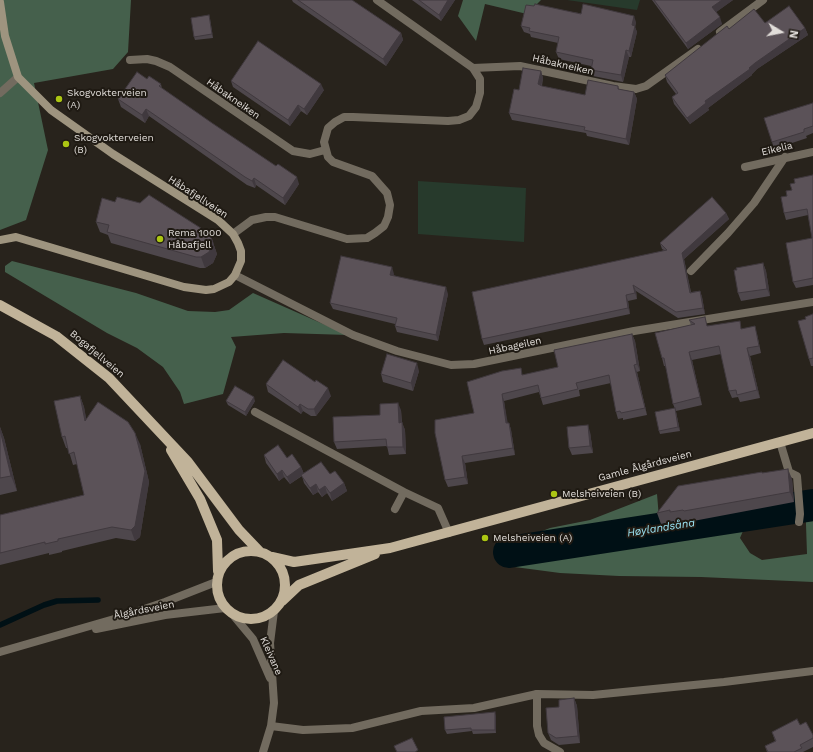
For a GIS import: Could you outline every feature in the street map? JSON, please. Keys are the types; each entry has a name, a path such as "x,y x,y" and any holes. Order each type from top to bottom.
{"main road":[{"name":"Bogafjellveien","path":"0,305 56,336 109,378 188,462 239,530 260,552"},
{"name":"Gamle Ålgårdsveien","path":"272,557 294,562 390,548 813,433"},
{"name":"Bogafjellveien","path":"165,438 200,499 217,540 217,577"},
{"name":"Gamle Ålgårdsveien","path":"281,602 299,585 390,548"},
{"path":"245,551 260,552 272,557 283,573 285,583 281,602 274,611 254,619 243,619 233,615 219,600 217,577 223,563 231,556 245,551"}],"street":[{"path":"233,234 252,220 275,217 347,239 367,238 376,234 388,217 390,205 387,193 372,176 333,162 325,150 324,142 328,128 344,117 448,121 459,120 468,116 476,106 480,93 480,79 473,68 377,0"},
{"path":"715,36 763,0"},
{"name":"Håbafjellveien","path":"0,2 5,36 18,77 51,110 113,154 218,220 233,234 241,251 241,261 235,275"},
{"name":"Håbakneiken","path":"473,68 520,66 613,86 636,89 646,86 703,45"},
{"name":"Håbakneiken","path":"130,60 147,59 156,61 170,68 293,151 310,154 325,150"},
{"path":"0,93 18,77"},
{"name":"Eikelia","path":"745,167 813,152"},
{"path":"691,270 728,233 754,203 785,157"},
{"path":"0,240 16,237 197,289 214,289 222,286 235,275"},
{"name":"Håbageilen","path":"235,275 353,335 397,351 451,365 474,364 634,331 813,302"},
{"path":"255,412 404,492 438,508 449,533"},
{"path":"780,442 789,472 797,476 800,501 800,518"},
{"path":"395,509 404,492"},
{"name":"Ålgårdsveien","path":"0,652 68,634 165,602 217,577"},
{"name":"Ålgårdsveien","path":"68,634 123,625 165,615 225,608"},
{"name":"Kleivane","path":"263,752 271,726 273,686 270,643 274,611"},
{"name":"Kleivane","path":"233,615 253,639 273,686"},
{"path":"271,726 303,730 352,728 421,711 474,708 537,694 593,695 724,682 813,671"},
{"path":"537,694 537,726 539,735 544,743 560,752"}],"green space":[{"path":"0,0 131,0 128,52 113,69 34,83 48,150 26,220 0,230"},
{"path":"463,0 541,0 527,14 485,4 476,41 458,16"},
{"path":"567,0 640,0 637,10"},
{"path":"418,181 526,188 524,242 418,234"},
{"path":"12,261 136,293 188,311 215,312 229,310 253,293 348,335 284,333 231,337 236,347 223,394 184,404 180,392 163,367 137,348 107,333 5,272 5,266"},
{"path":"813,493 813,582 560,573 507,566 512,543 550,528 590,520 657,494 660,530 737,519 746,524 740,538 750,553 762,560 807,554 805,495"}],"building":[{"path":"298,0 352,0 401,33 383,59"},
{"path":"419,0 448,0 439,15"},
{"path":"654,0 722,0 712,7 720,17 686,43"},
{"path":"535,4 581,14 583,4 634,16 632,25 635,26 629,51 626,50 621,75 591,70 593,60 556,52 559,37 529,31 530,28 521,26 526,5 534,6"},
{"path":"789,6 805,28 755,63 749,68 750,69 705,101 706,103 687,118 672,97 678,93 665,75 727,26 729,29 754,9 765,23"},
{"path":"209,15 212,34 194,37 191,18"},
{"path":"258,41 321,84 304,109 298,105 288,120 231,81"},
{"path":"523,68 541,71 538,84 542,86 585,95 588,80 618,86 618,89 634,92 626,139 584,130 585,127 509,113 514,89 519,90"},
{"path":"137,72 147,79 149,76 161,84 159,86 212,123 276,166 278,164 297,177 283,198 254,178 252,181 245,177 146,109 142,115 118,99"},
{"path":"813,103 813,126 804,129 804,132 772,142 764,118"},
{"path":"813,175 813,278 793,282 786,243 812,238 807,209 784,213 781,197 787,196 786,191 792,190 790,184 795,183 794,179"},
{"path":"149,195 210,234 213,243 209,252 201,257 196,257 107,232 109,225 96,222 102,198 115,202 117,197 140,203"},
{"path":"712,197 726,213 682,253 690,293 700,291 703,308 676,312 633,285 635,293 626,295 628,308 482,339 472,292 667,250 660,243"},
{"path":"341,256 392,267 390,275 446,287 436,335 395,326 397,318 330,303"},
{"path":"763,263 767,289 738,293 734,270 737,270 736,268"},
{"path":"813,314 813,358 809,359 798,321 806,319 805,317"},
{"path":"705,317 707,326 740,321 741,329 755,326 759,346 747,348 757,390 737,395 736,390 729,391 719,346 689,352 700,397 673,404 664,358 662,358 655,333 695,324 689,320"},
{"path":"632,334 637,364 634,365 645,408 621,413 620,411 616,412 609,375 576,383 578,389 541,398 538,385 502,394 506,423 509,423 513,448 462,456 465,477 445,480 435,433 435,420 474,413 467,382 502,371 521,368 522,375 558,367 554,350"},
{"path":"387,354 417,363 411,383 381,374"},
{"path":"283,360 315,382 316,380 328,388 314,409 308,409 300,404 298,407 266,384"},
{"path":"235,386 254,397 245,412 226,401"},
{"path":"80,396 85,421 98,402 128,422 135,433 145,471 135,526 131,530 112,527 58,539 58,541 45,544 45,542 0,553 0,515 84,495 74,452 69,454 65,436 62,437 54,401"},
{"path":"398,403 399,423 402,422 403,447 387,447 386,439 334,442 333,417 380,415 380,404"},
{"path":"675,408 678,427 659,431 655,412"},
{"path":"588,425 590,446 569,448 567,427"},
{"path":"0,430 11,476 0,478"},
{"path":"278,445 287,458 292,454 301,467 287,477 282,470 277,474 264,455"},
{"path":"321,462 330,474 335,471 344,483 330,493 325,486 319,490 316,484 310,488 301,475"},
{"path":"788,469 790,492 684,511 670,512 670,510 657,513 678,486"},
{"path":"574,698 578,736 556,738 548,733 546,708 559,707 559,700"},
{"path":"495,712 495,730 471,730 471,728 445,730 444,717"},
{"path":"797,719 800,725 806,722 813,735 813,738 800,745 802,748 794,752 768,752 765,746 776,741 772,732"},
{"path":"412,738 418,750 415,752 397,752 394,746"}],"waterway":[{"name":"Høylandsåna","path":"509,552 813,505"},
{"path":"0,625 44,605 57,601 98,600"}],"place":[{"name":"Skogvokterveien (A)","path":"59,99"},
{"name":"Skogvokterveien (B)","path":"66,144"},
{"name":"Rema 1000 Håbafjell","path":"160,239"},
{"name":"Melsheiveien (B)","path":"554,494"},
{"name":"Melsheiveien (A)","path":"485,538"}]}
